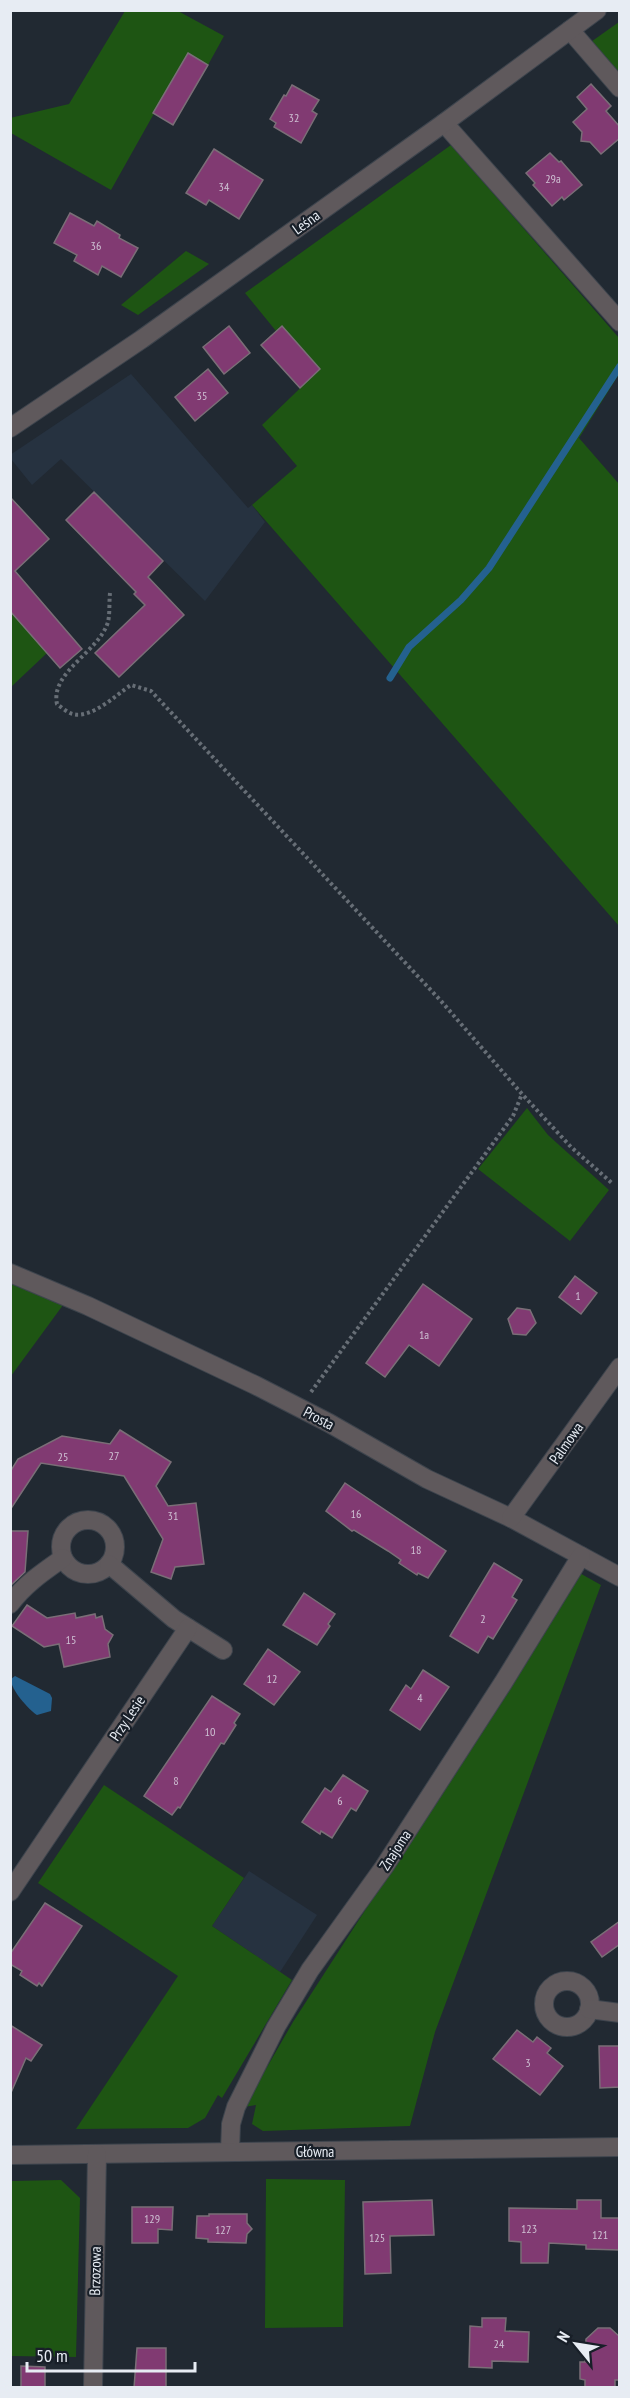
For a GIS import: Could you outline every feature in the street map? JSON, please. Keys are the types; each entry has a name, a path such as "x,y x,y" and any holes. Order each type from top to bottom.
{"street":[{"name":"Leśna","path":"10,428 82,381 444,123 597,10"},
{"path":"570,30 620,88"},
{"path":"444,123 620,322"},
{"name":"Prosta","path":"10,1273 88,1306 303,1409 427,1479 511,1518 620,1577"},
{"name":"Palmowa","path":"511,1518 620,1367"},
{"path":"87,1520 96,1521 111,1532 115,1551 109,1564 98,1572 89,1575 79,1573 71,1569 63,1558 61,1542 70,1527 87,1520"},
{"name":"Znajoma","path":"230,2151 231,2124 236,2106 276,2027 310,1970 384,1867 503,1683 581,1556"},
{"path":"10,1604 35,1577 63,1558"},
{"path":"109,1564 188,1628 223,1650"},
{"name":"Przy Lesie","path":"10,1892 188,1628"},
{"path":"589,2009 620,2013"},
{"name":"Główna","path":"10,2155 620,2147"},
{"name":"Brzozowa","path":"93,2388 97,2154"}],"path":[{"path":"110,593 108,623 96,641 62,679 54,693 57,704 73,714 85,714 95,710 131,685 151,691 441,1002 571,1147 613,1184"},
{"path":"303,1409 313,1388 331,1362 513,1116 522,1094"}],"shaded area":[{"path":"131,374 248,508 252,505 265,522 205,601 61,459 32,485 11,459 10,455"},
{"path":"249,1871 317,1915 280,1972 212,1926"}],"green space":[{"path":"125,11 178,11 224,36 208,65 188,53 111,190 11,133 10,118 69,104"},
{"path":"619,22 619,80 588,44"},
{"path":"451,145 619,338 619,374 579,438 619,484 619,926 252,505 297,466 262,425 320,369 282,327 276,331 245,293"},
{"path":"186,251 209,264 138,315 121,305"},
{"path":"10,611 47,653 11,687 10,687"},
{"path":"527,1108 548,1135 609,1190 570,1241 478,1169"},
{"path":"11,1284 63,1305 11,1376"},
{"path":"576,1571 601,1585 435,2032 410,2126 263,2131 252,2124 256,2105 244,2107 293,2022 466,1754"},
{"path":"104,1785 244,1878 212,1926 292,1980 222,2098 218,2095 205,2118 188,2128 76,2129 178,1976 38,1883"},
{"path":"266,2179 345,2180 343,2327 265,2328"},
{"path":"61,2180 80,2198 76,2357 11,2356 11,2181"}],"water":[{"path":"15,1676 50,1694 51,1711 37,1715 29,1709 14,1688 11,1679"}],"building":[{"path":"188,53 208,65 173,125 153,113"},
{"path":"591,84 611,106 606,111 620,127 620,138 601,154 590,142 581,141 582,132 573,122 587,109 577,97"},
{"path":"292,85 319,100 312,111 317,114 301,143 274,127 276,123 270,119"},
{"path":"214,149 263,180 239,219 209,200 206,205 186,193"},
{"path":"550,153 559,162 561,161 582,185 564,200 562,197 552,206 533,185 535,183 526,173"},
{"path":"70,213 94,226 97,221 120,235 119,238 138,248 121,277 102,266 98,275 74,261 77,255 54,243"},
{"path":"229,326 250,353 224,374 203,347"},
{"path":"282,326 320,369 300,388 261,345"},
{"path":"208,369 228,393 195,421 175,397"},
{"path":"94,492 163,561 148,577 184,615 119,677 95,653 145,605 134,594 136,592 66,520"},
{"path":"10,497 49,539 15,571 82,649 60,668 10,611"},
{"path":"575,1276 597,1293 581,1314 559,1297"},
{"path":"423,1284 472,1319 439,1366 409,1345 385,1377 366,1363"},
{"path":"517,1308 530,1310 536,1323 526,1335 513,1334 508,1319"},
{"path":"120,1430 171,1462 156,1486 168,1506 196,1503 204,1564 175,1567 171,1579 151,1572 163,1539 124,1476 41,1463 10,1510 10,1472 18,1459 62,1436 110,1444"},
{"path":"345,1483 446,1551 428,1578 418,1573 417,1575 399,1563 401,1560 354,1530 352,1531 326,1511"},
{"path":"10,1531 28,1531 25,1572 10,1586"},
{"path":"494,1563 522,1580 512,1597 517,1600 493,1639 488,1636 478,1653 450,1636"},
{"path":"304,1593 335,1614 317,1645 283,1625"},
{"path":"27,1605 47,1618 75,1613 76,1618 95,1614 96,1618 102,1616 105,1629 113,1635 108,1644 110,1657 64,1667 59,1644 44,1647 12,1626"},
{"path":"268,1649 300,1672 274,1705 244,1684"},
{"path":"423,1670 449,1687 420,1730 390,1710 406,1685 411,1689"},
{"path":"212,1696 240,1714 224,1744 221,1743 180,1808 178,1807 172,1815 144,1796"},
{"path":"343,1775 368,1791 356,1811 351,1808 332,1838 321,1831 320,1834 302,1822 325,1788 331,1792"},
{"path":"45,1903 82,1926 42,1986 39,1983 37,1986 20,1975 22,1971 10,1964 10,1954"},
{"path":"620,1921 620,1944 602,1957 591,1942"},
{"path":"10,2025 42,2045 31,2061 26,2058 10,2095"},
{"path":"517,2030 533,2042 537,2037 551,2048 547,2053 563,2066 540,2095 493,2059"},
{"path":"599,2046 620,2046 620,2087 600,2088"},
{"path":"432,2200 434,2235 390,2236 391,2273 365,2274 363,2202"},
{"path":"577,2200 601,2200 601,2218 620,2218 620,2250 586,2249 586,2245 549,2243 548,2263 521,2263 521,2242 509,2241 509,2208 577,2209"},
{"path":"132,2207 173,2207 172,2230 158,2229 158,2243 132,2243"},
{"path":"209,2214 247,2214 247,2223 252,2229 247,2234 246,2243 208,2242 208,2239 196,2238 197,2216 209,2216"},
{"path":"482,2318 506,2318 505,2331 529,2332 528,2362 492,2361 492,2368 469,2367 470,2326 482,2327"},
{"path":"598,2328 610,2328 620,2337 620,2380 615,2380 615,2388 585,2388 585,2380 580,2379 580,2362 585,2362 586,2339"},
{"path":"137,2348 166,2348 166,2388 134,2388"},
{"path":"21,2366 45,2367 45,2388 21,2388"}],"waterway":[{"path":"390,678 409,647 461,600 489,568 620,366"}]}
